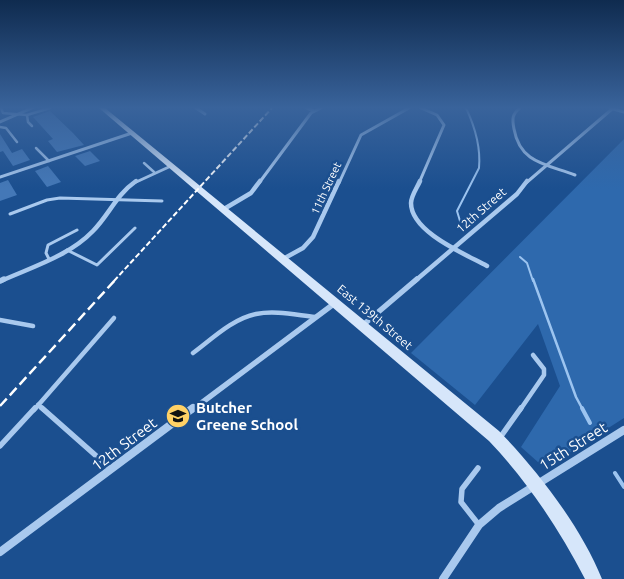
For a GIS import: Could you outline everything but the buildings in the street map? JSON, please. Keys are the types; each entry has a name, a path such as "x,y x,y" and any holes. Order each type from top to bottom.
{"street":[{"path":"0,177 126,135"},
{"name":"East 139th Street","path":"134,135 336,302 498,440 537,485 557,514 594,579"},
{"path":"224,209 250,193 295,135"},
{"name":"11th Street","path":"283,259 303,248 313,237 361,135"},
{"path":"441,135 411,201 410,208 418,223 454,248 487,266"},
{"path":"516,135 517,143 526,154 575,175"},
{"name":"12th Street","path":"363,325 517,194 529,178 579,135"},
{"path":"0,281 67,250 88,236 130,184 154,172 172,166"},
{"name":"12th Street","path":"0,552 336,302"},
{"name":"15th Street","path":"443,579 478,525 499,508 624,430"}],"lane":[{"path":"12,135 17,142"},
{"path":"36,148 49,160"},
{"path":"144,163 154,172"},
{"path":"10,214 53,199 162,201"},
{"path":"67,250 97,265 135,228"},
{"path":"49,259 46,253 48,245 77,230"},
{"path":"193,353 240,320 255,314 276,313 315,317"},
{"path":"0,446 38,406 114,318"},
{"path":"0,320 32,326"},
{"path":"498,440 544,375 544,369 533,355"},
{"path":"38,406 64,426 111,469"},
{"path":"478,468 462,489 460,502 478,525"}],"shaded area":[{"path":"624,139 624,418 552,464 539,463 521,447 560,386 538,324 475,405 411,353"}],"waterway":[{"path":"467,228 460,221 457,211 479,168 476,135"},
{"path":"520,257 527,263 533,281"},
{"path":"533,279 576,397 583,410"},
{"path":"582,408 590,423"},
{"path":"615,473 624,487"}],"railway":[{"path":"114,281 247,135"},
{"path":"0,406 116,279"}],"place":[{"name":"Butcher Greene School","path":"178,416"}]}
